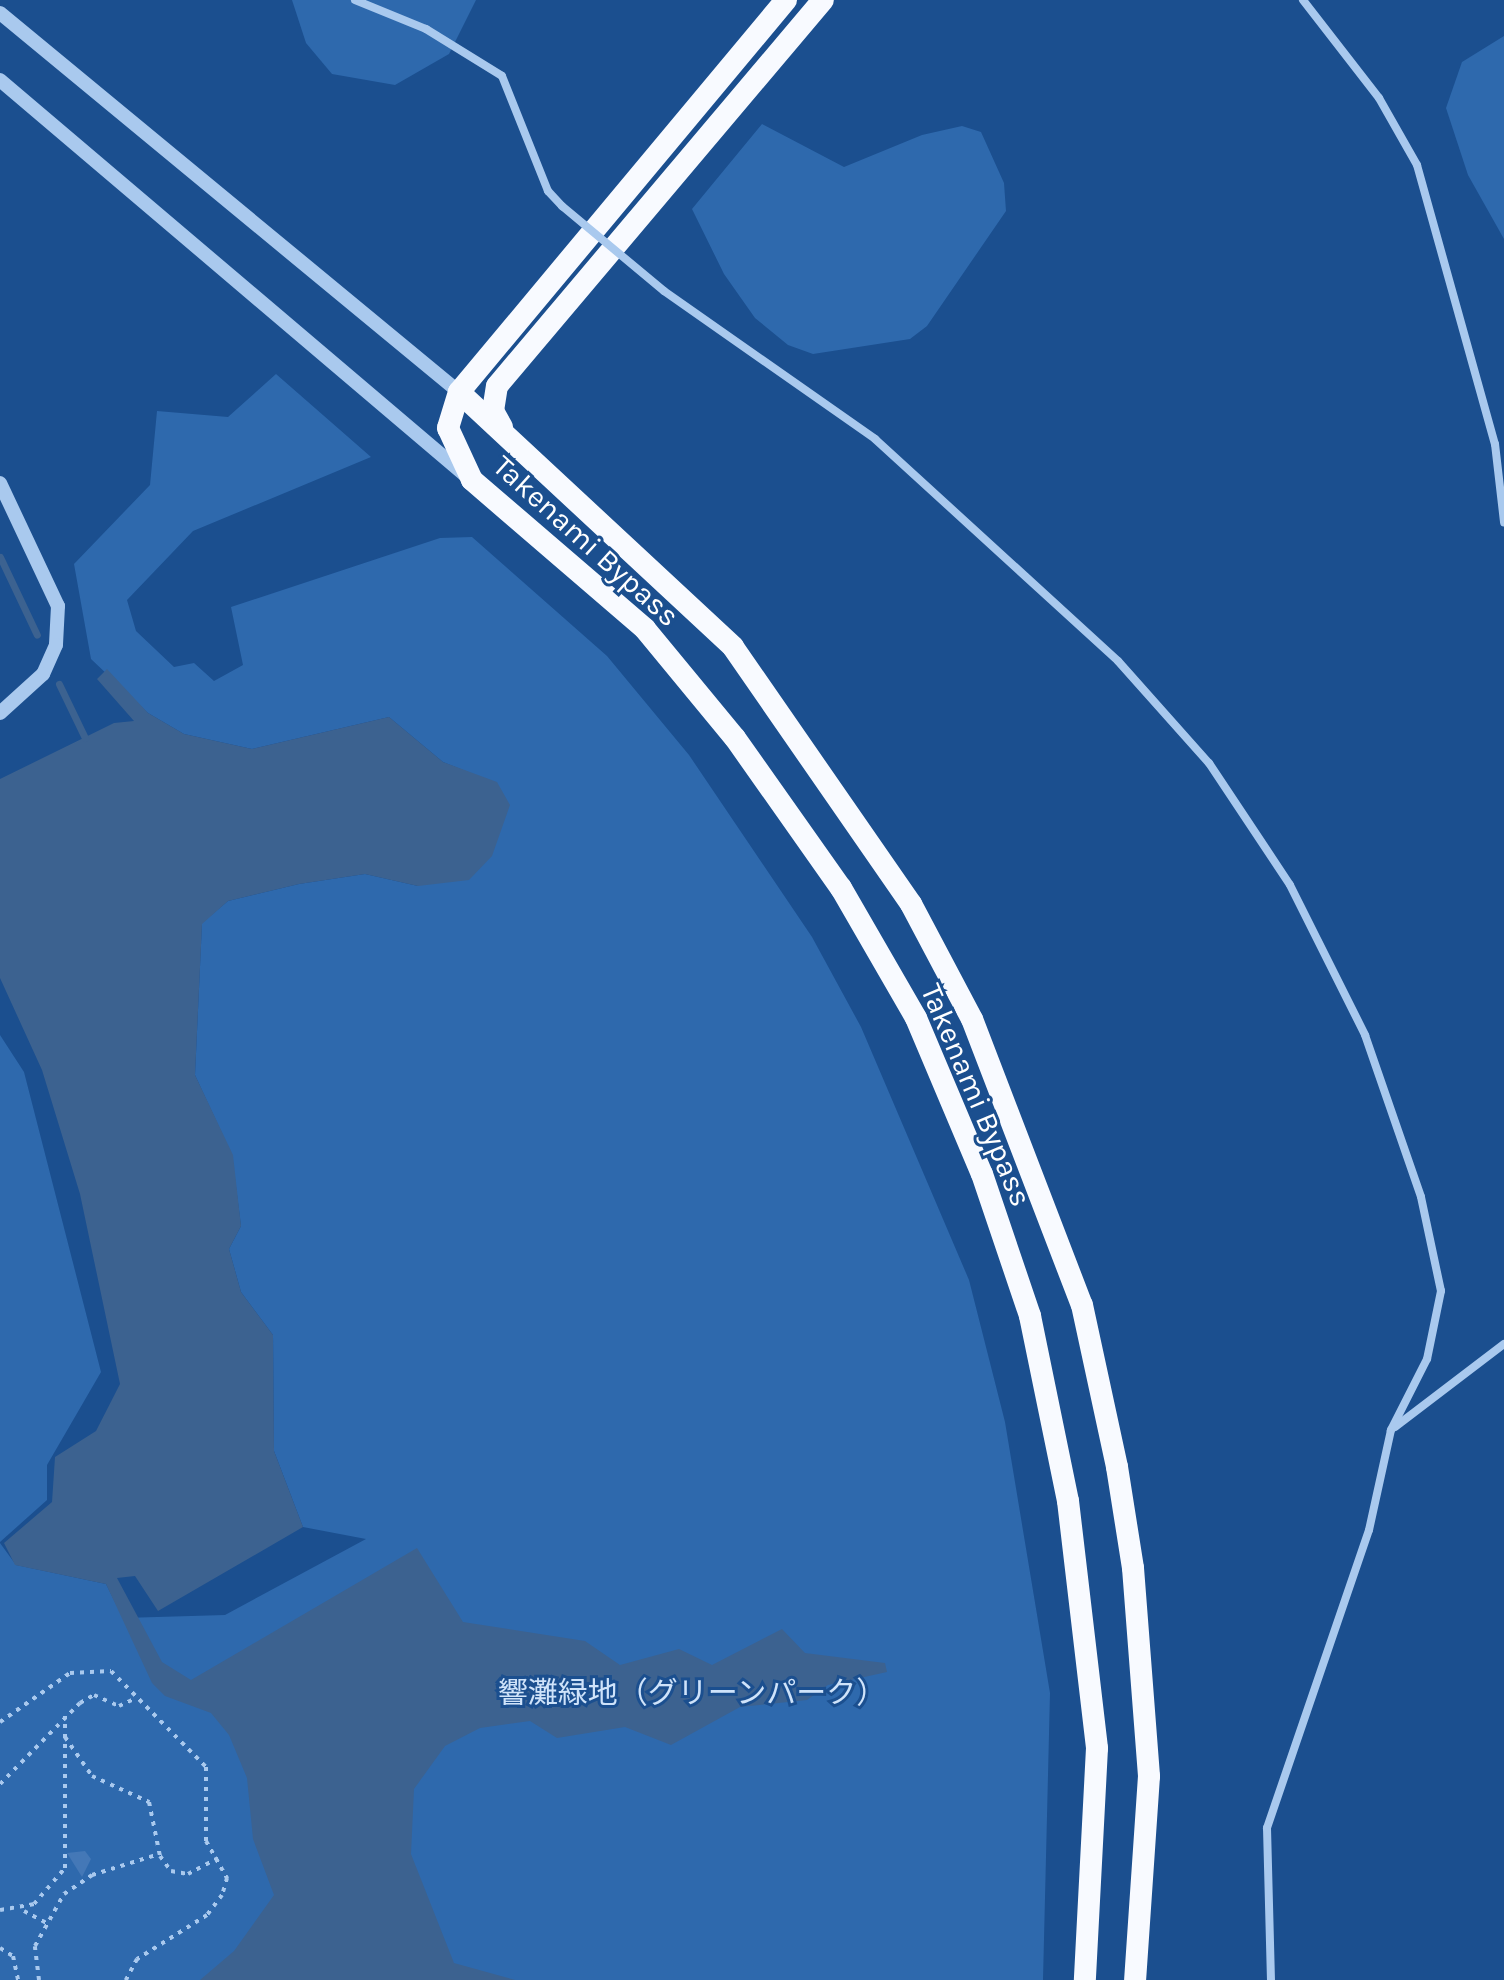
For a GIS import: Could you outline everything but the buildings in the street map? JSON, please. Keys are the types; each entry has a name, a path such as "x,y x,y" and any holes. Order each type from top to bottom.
{"highway":[{"path":"448,428 459,392 786,0"},
{"path":"448,428 497,386 823,0"},
{"name":"Takenami Bypass","path":"497,386 493,411 510,437"},
{"name":"Takenami Bypass","path":"459,392 733,647 911,904 972,1019 1034,1167 1082,1305 1133,1568 1149,1776 1135,1980"},
{"name":"Takenami Bypass","path":"448,428 472,480 645,629 735,738 841,888 916,1018 982,1174 1030,1316 1068,1501 1097,1748 1085,1980"}],"street":[{"path":"355,0 426,29 502,76 548,191 562,206 664,291 875,439 1118,661 1209,763 1290,885 1365,1035 1421,1197 1441,1291 1427,1359 1391,1430 1369,1530 1267,1828 1271,1980"},
{"path":"1303,0 1379,98 1417,165 1495,444 1504,522"},
{"path":"0,13 459,392"},
{"path":"0,80 472,480"},
{"path":"430,368 455,377 478,370"},
{"path":"412,432 448,428"},
{"path":"0,483 58,606 56,645 43,674 0,713"},
{"path":"1391,1430 1504,1344"}],"path":[{"path":"0,1722 70,1673 89,1669 111,1671 206,1767 206,1841 227,1878 207,1915 137,1959 126,1980"},
{"path":"0,1784 65,1716 94,1695 119,1706 136,1698"},
{"path":"22,1910 65,1868 65,1716"},
{"path":"65,1737 92,1776 149,1802 159,1854 182,1874 218,1858"},
{"path":"39,1980 35,1946 47,1923 78,1883 159,1854"},
{"path":"0,1910 22,1910 47,1923"},
{"path":"0,1948 13,1956 18,1980"}],"green space":[{"path":"292,0 476,0 449,54 395,85 332,74 306,43"},
{"path":"1504,36 1504,239 1468,175 1446,108 1462,62"},
{"path":"762,124 844,167 922,135 962,126 981,132 1004,183 1006,211 927,326 910,339 813,354 788,345 755,318 724,274 692,209"},
{"name":"響灘緑地（グリーンパーク）","path":"276,374 371,457 193,531 127,600 136,631 174,667 194,663 214,681 243,665 231,607 440,538 472,537 607,656 689,755 812,937 861,1027 969,1280 1005,1422 1050,1693 1043,1980 0,1980 0,1543 16,1565 106,1584 123,1618 225,1615 366,1539 303,1527 274,1451 273,1335 241,1292 229,1249 241,1226 232,1155 195,1075 202,923 228,901 299,884 365,874 418,886 468,772 443,762 389,717 252,749 184,734 148,713 91,659 74,564 150,485 157,411 228,417"},
{"path":"0,1035 24,1072 101,1372 47,1465 47,1500 0,1542"}],"shaded area":[{"path":"107,669 148,713 184,734 252,749 389,717 443,762 497,782 510,805 492,856 469,880 418,886 365,874 299,884 228,901 202,924 195,1075 233,1155 241,1226 229,1249 241,1292 273,1335 274,1451 303,1527 158,1611 135,1576 117,1578 162,1662 191,1680 417,1548 463,1622 585,1641 620,1665 679,1649 712,1665 782,1629 805,1653 885,1663 887,1672 828,1685 807,1700 740,1707 671,1745 625,1727 557,1738 530,1721 480,1728 445,1746 414,1789 411,1854 454,1963 515,1980 200,1980 234,1951 274,1895 253,1839 247,1778 229,1735 211,1713 165,1696 152,1683 106,1584 15,1565 4,1543 52,1502 55,1457 96,1431 120,1384 80,1194 42,1070 0,978 0,779 114,723 134,721 97,679"}],"waterway":[{"path":"0,557 37,635"},
{"path":"59,684 85,738"}]}
